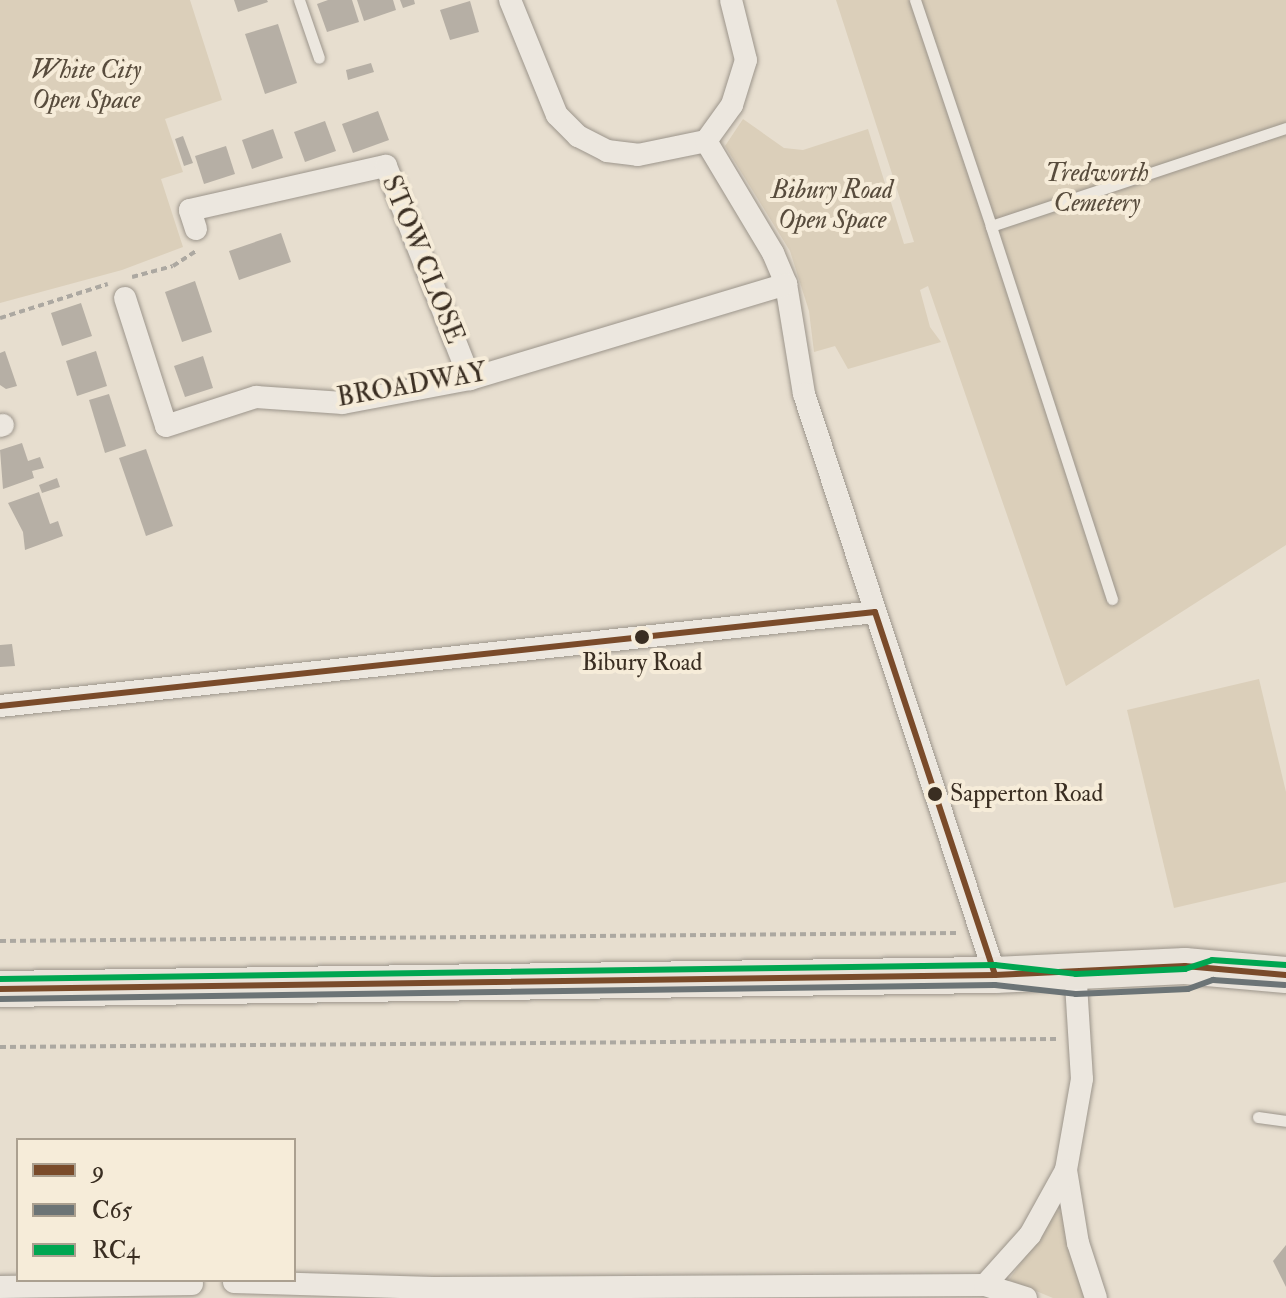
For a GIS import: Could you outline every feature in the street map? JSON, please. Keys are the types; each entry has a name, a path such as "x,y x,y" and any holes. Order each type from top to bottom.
{"highway":[{"path":"0,989 995,975 1185,966 1286,975"},
{"path":"995,975 1076,984 1187,979 1212,970"}],"street":[{"path":"510,0 557,115 578,136 607,151 668,151 706,141 732,105 746,60 731,0"},
{"path":"706,141 773,253 786,284 804,394 995,975"},
{"name":"STOW CLOSE","path":"196,229 190,210 386,166 470,379"},
{"name":"BROADWAY","path":"125,298 166,426 256,397 343,403 470,379 786,284"},
{"path":"0,706 875,612"},
{"path":"985,1285 1030,1235 1066,1170 1082,1079 1076,984"},
{"path":"1066,1170 1078,1243 1096,1298"},
{"path":"234,1282 433,1293 985,1285 1026,1298"},
{"path":"0,1287 192,1284"}],"lane":[{"path":"299,0 319,58"},
{"path":"915,0 1112,599"},
{"path":"991,226 1286,128"},
{"path":"1258,1117 1286,1121"}],"path":[{"path":"0,941 982,930"},
{"path":"0,1047 1079,1039"}],"green space":[{"name":"White City Open Space","path":"0,0 190,0 222,100 165,119 183,172 161,179 183,247 122,270 0,303"},
{"name":"Tredworth Cemetery","path":"836,0 1286,0 1286,545 1066,686 928,286 920,290 930,327 941,342 848,369 835,346 814,352 809,311 790,251 725,146 743,119 784,148 803,150 868,129 904,244 914,242"},
{"path":"1259,679 1286,792 1286,882 1174,908 1127,710"},
{"path":"1057,1210 1062,1213 1085,1298 1053,1298 1009,1280"}],"building":[{"path":"234,0 267,0 268,2 238,12"},
{"path":"328,0 352,0 359,22 327,32 317,4"},
{"path":"357,0 393,0 396,10 364,21"},
{"path":"400,0 414,0 415,4 403,8"},
{"path":"470,1 479,32 450,40 440,10"},
{"path":"278,24 297,83 265,94 245,34"},
{"path":"371,63 374,72 348,80 346,70"},
{"path":"378,111 389,140 353,153 342,124"},
{"path":"325,121 336,151 305,162 294,132"},
{"path":"273,129 283,158 252,169 242,140"},
{"path":"183,136 193,163 184,166 175,139"},
{"path":"226,146 235,174 204,184 195,156"},
{"path":"281,233 291,262 239,280 229,251"},
{"path":"195,281 212,332 182,342 165,292"},
{"path":"81,303 92,336 62,346 51,313"},
{"path":"5,351 17,386 6,389 0,385 0,353"},
{"path":"96,351 107,386 77,396 66,361"},
{"path":"203,356 213,388 185,397 174,366"},
{"path":"109,394 126,446 105,453 89,400"},
{"path":"22,443 28,461 40,457 44,468 32,471 34,478 3,489 0,450"},
{"path":"146,449 173,526 146,536 119,458"},
{"path":"57,478 60,487 42,493 39,485"},
{"path":"39,492 50,524 58,521 63,536 25,550 23,532 8,503"},
{"path":"12,644 15,666 0,667 0,645"},
{"path":"1286,1245 1286,1287 1273,1261"}],"transit line":[{"name":"9","path":"0,706 875,612 995,975"},
{"name":"RC4","path":"0,979 995,965 1076,974 1185,969 1212,960 1286,965"},
{"name":"9","path":"0,989 995,975 1185,966 1286,975"},
{"name":"C65","path":"0,999 995,985 1076,994 1188,989 1213,980 1285,985"}],"place":[{"name":"Bibury Road","path":"642,637"},
{"name":"Sapperton Road","path":"935,794"}],"park label":[{"name":"Bibury Road Open Space","path":"832,206"}]}
